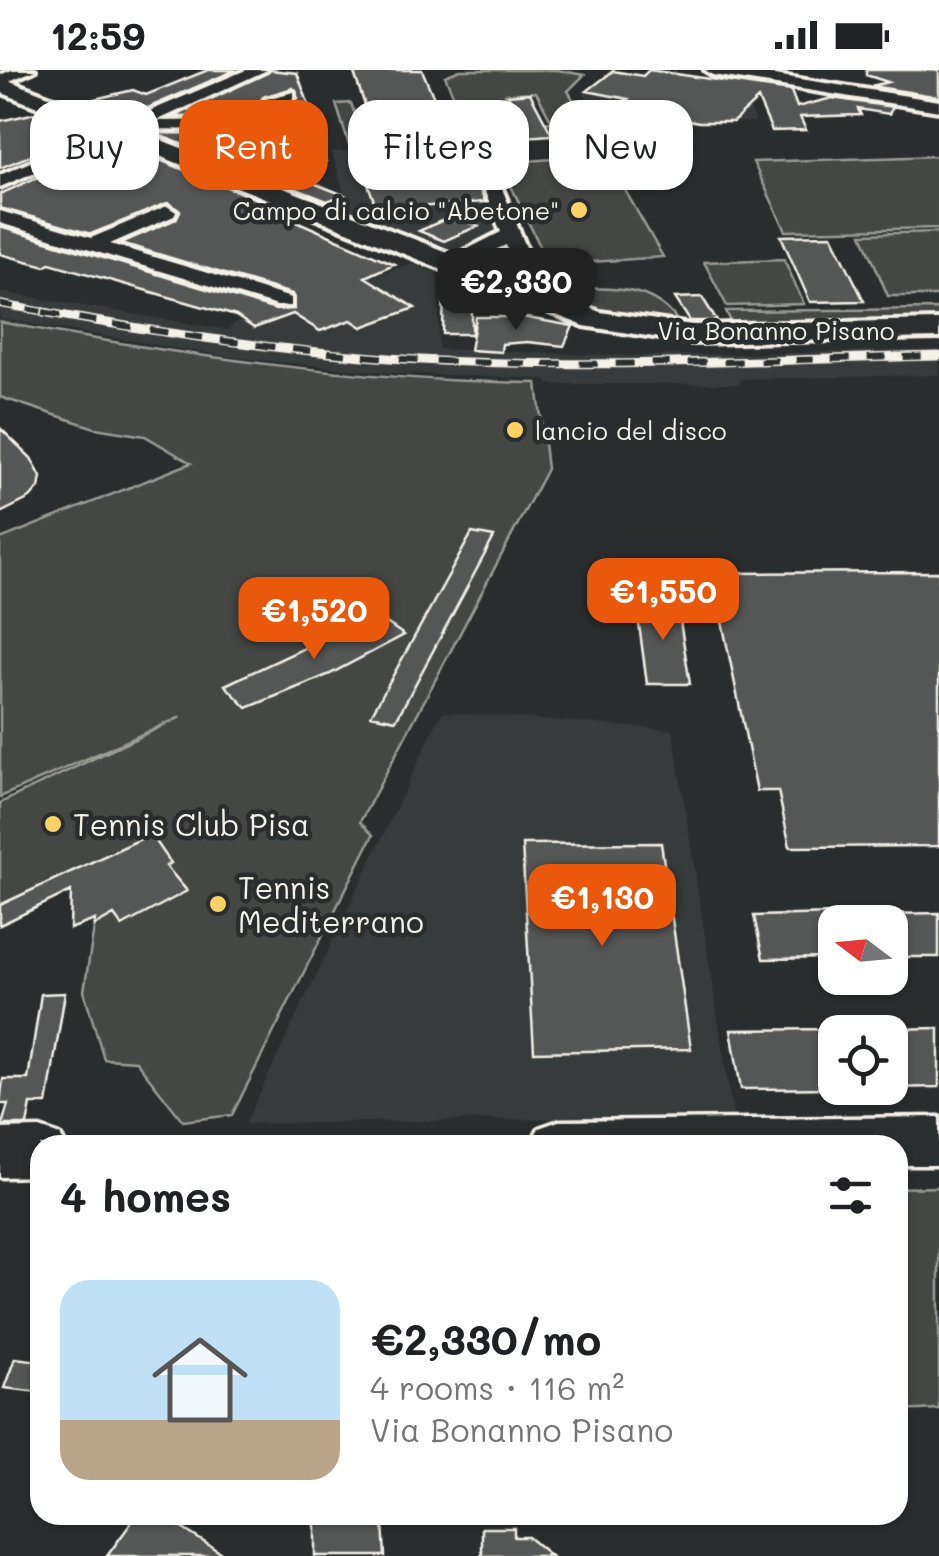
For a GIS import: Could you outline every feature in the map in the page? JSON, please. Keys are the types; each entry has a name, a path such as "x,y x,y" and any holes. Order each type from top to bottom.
{"main road":[{"name":"Via Bonanno Pisano","path":"0,82 48,100"},
{"name":"Via Bonanno Pisano","path":"159,143 538,301 594,320 669,333 939,329"},
{"path":"908,1140 939,1140"},
{"path":"0,1153 30,1152"}],"street":[{"path":"0,82 28,70"},
{"path":"159,113 260,70"},
{"path":"713,70 939,106"},
{"path":"277,100 288,95"},
{"path":"0,182 30,169"},
{"path":"494,190 538,301"},
{"path":"94,244 167,212"},
{"path":"0,217 284,302"},
{"path":"448,264 513,234"}],"shaded area":[{"path":"460,70 558,70 584,75 568,91 573,100 549,100 549,116 536,92 505,94 507,100 455,100 445,76"},
{"path":"598,81 749,105 756,122 693,123 693,100 588,100 584,93"},
{"path":"348,103 348,142 336,104"},
{"path":"549,122 549,133 529,134 529,124"},
{"path":"348,151 348,190 490,190 507,231 455,255 349,212 332,152"},
{"path":"939,156 939,228 786,231 753,162"},
{"name":"Campo di calcio \"Abetone\"","path":"549,159 549,190 625,190 663,257 549,265 513,190 529,190 529,161"},
{"path":"939,232 939,296 888,296 862,234"},
{"path":"784,259 804,304 727,306 704,262"},
{"path":"411,263 438,274 439,349 625,356 939,350 939,375 739,379 739,384 548,384 546,379 390,373 230,357 0,319 0,292 228,330 235,323"},
{"path":"551,289 639,293 668,310 680,324 585,310 553,296"},
{"path":"939,309 939,319 732,324 726,311"},
{"path":"0,322 133,345 334,372 537,383 547,469 360,822 373,835 232,1115 183,1121 136,1061 104,1059 84,991 99,896 93,862 0,905 0,803 181,717 0,797 0,539 191,463 145,436 95,428 0,397"},
{"path":"442,712 673,730 733,1116 245,1124"},
{"path":"939,1187 939,1409 908,1411 908,1188"}],"building":[{"path":"208,70 236,70 159,103 159,100 90,100 133,90 146,95"},
{"path":"270,70 297,73 307,100 295,100 298,98 293,88 261,100 209,100"},
{"path":"353,70 422,70 435,100 363,100"},
{"path":"649,70 791,91 797,107 832,98 893,107 889,114 858,109 861,115 800,117 806,130 772,131 758,99 733,122 699,122 693,121 693,100 627,100 587,91 613,71 643,76"},
{"path":"866,70 939,70 939,97 871,86 888,82 866,75"},
{"path":"530,93 549,135 529,137 529,100 511,100 508,95"},
{"path":"30,114 30,156 0,168 0,121"},
{"path":"179,133 179,143 159,135"},
{"path":"159,160 179,168 179,190 234,190 294,214 287,217 394,264 365,277 415,308 362,327 351,320 320,331 293,314 254,328 236,316 50,263 45,266 0,254 0,227 276,310 294,309 292,294 121,243 176,219 180,211 169,203 91,234 0,208 0,194 30,180 30,190 159,190"},
{"path":"328,189 344,195 327,201 299,190"},
{"path":"370,190 480,190 485,202 377,210"},
{"path":"452,216 478,226 444,241 419,231"},
{"path":"832,235 864,301 810,302 781,236"},
{"path":"444,276 472,287 472,334 443,334"},
{"path":"702,297 717,321 690,321 675,298"},
{"path":"476,317 522,317 573,326 564,346 527,342 502,344 501,352 470,350"},
{"path":"0,428 31,458 41,477 39,488 30,498 0,513"},
{"path":"472,533 494,537 396,720 371,715"},
{"path":"939,572 939,846 790,847 778,791 757,791 712,573"},
{"path":"636,602 677,602 690,684 647,684"},
{"path":"375,615 404,635 330,674 247,708 225,685"},
{"path":"151,834 171,863 166,866 187,891 122,926 114,915 94,926 95,920 70,929 71,891 0,925 0,905"},
{"path":"661,843 691,1049 534,1052 522,844"},
{"path":"939,913 939,957 908,957 908,914"},
{"path":"818,914 818,958 763,959 754,916"},
{"path":"65,993 47,1104 31,1104 27,1125 2,1125 8,1104 0,1104 3,1079 28,1079 41,994"},
{"path":"939,1028 939,1087 908,1088 908,1029"},
{"path":"818,1029 818,1088 741,1089 731,1030"},
{"path":"15,1358 30,1360 30,1391 4,1388"},
{"path":"130,1525 177,1525 226,1556 107,1556"},
{"path":"315,1525 383,1525 385,1556 315,1556"},
{"path":"482,1528 514,1528 514,1537 528,1537 551,1556 482,1556"}],"railway":[{"path":"0,304 57,314"},
{"path":"43,312 231,342 421,360 615,364 939,356"}],"place":[{"name":"Campo di calcio \"Abetone\"","path":"579,210"},
{"name":"lancio del disco","path":"515,430"},
{"name":"Tennis Club Pisa","path":"53,824"},
{"name":"Tennis Mediterrano","path":"218,904"}]}
